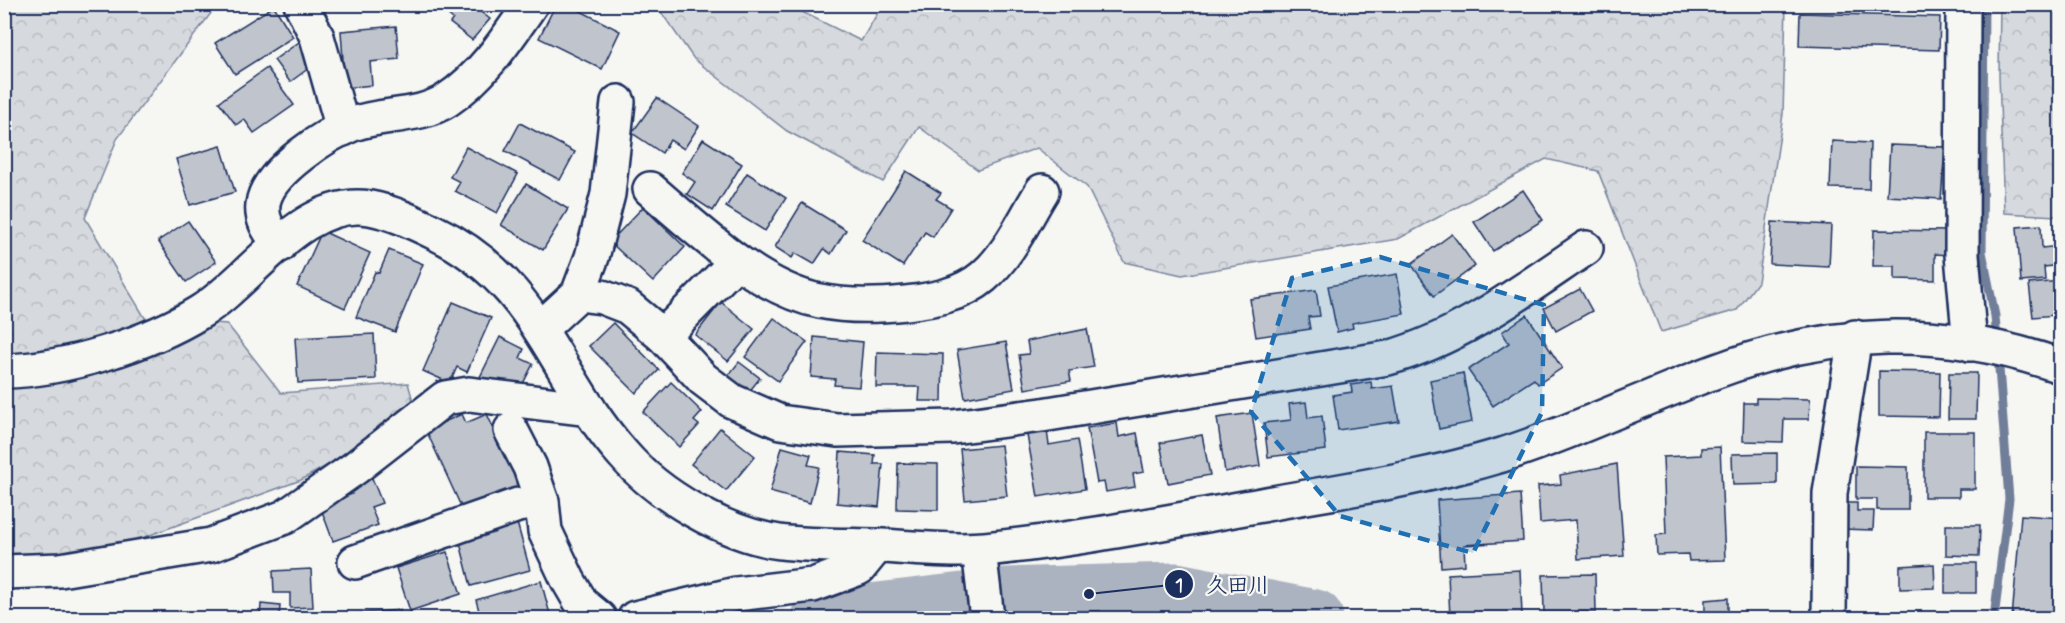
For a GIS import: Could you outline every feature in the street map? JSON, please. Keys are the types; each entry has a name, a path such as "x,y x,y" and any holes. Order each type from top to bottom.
{"street":[{"path":"300,4 317,37 343,129"},
{"path":"280,244 267,229 263,215 264,199 275,179 303,154 355,123 411,113 445,102 470,83 531,4"},
{"path":"1963,4 1962,255 1978,345"},
{"path":"540,329 578,294 592,257 608,194 618,102"},
{"path":"650,189 736,262 786,289 818,301 854,305 927,300 957,292 982,278 1004,254 1042,191"},
{"path":"4,371 80,360 141,339 182,321 202,311 305,225 325,213 344,207 365,206 390,213 453,241 479,258 512,291 540,329 589,409 627,459 687,505 725,527 778,542 877,546 980,562 1113,530 1411,478 1501,455 1564,433 1717,371 1799,346 1856,337 1900,335 2020,353 2061,366"},
{"path":"578,294 602,297 628,307 663,336 703,379 732,400 780,422 837,430 953,427 1064,412 1406,353 1441,340 1474,323 1586,248"},
{"path":"663,336 736,262"},
{"path":"1829,618 1830,493 1856,337"},
{"path":"4,572 60,570 211,545 285,517 355,468 445,398 469,394 589,409"},
{"path":"511,430 530,467 542,502 545,531 582,604 599,618"},
{"path":"355,562 518,505 542,502"},
{"path":"635,618 694,602 750,607 860,568 877,546"},
{"path":"980,562 986,614"}],"highlighted area":[{"path":"1380,257 1544,305 1542,412 1473,553 1340,516 1251,412 1292,278"}],"green space":[{"path":"883,4 1786,5 1783,114 1758,282 1737,310 1661,332 1598,171 1546,159 1398,239 1182,275 1124,262 1087,187 1037,148 978,170 919,127 883,182 787,131 694,59 656,5 798,5 800,11 861,41"},
{"path":"5,5 217,5 117,139 85,218 145,318 227,324 281,393 408,383 413,401 366,444 301,480 128,543 5,562"},
{"path":"2000,5 2060,5 2060,220 2057,216 2004,213 1999,75"}],"building":[{"path":"487,4 481,12 490,19 472,40 450,23 453,19 437,5"},
{"path":"556,4 567,4 620,31 602,69 539,38"},
{"path":"274,6 293,37 235,74 215,43"},
{"path":"1800,13 1940,17 1939,50 1799,46"},
{"path":"396,26 399,59 370,62 372,85 345,88 341,31"},
{"path":"302,40 309,68 290,82 274,60"},
{"path":"267,68 294,105 254,133 244,119 236,125 219,102"},
{"path":"657,98 699,126 684,149 670,140 662,153 632,133"},
{"path":"520,123 575,152 560,180 505,151"},
{"path":"703,139 742,164 713,211 687,194 695,182 682,173"},
{"path":"1832,141 1870,143 1869,189 1830,188"},
{"path":"1890,145 1945,147 1941,199 1887,196"},
{"path":"221,146 235,192 190,205 176,159"},
{"path":"466,147 518,174 497,213 455,191 460,182 450,177"},
{"path":"906,171 941,193 936,199 951,208 933,237 925,232 903,266 862,240"},
{"path":"747,173 786,198 765,231 726,207"},
{"path":"526,184 568,209 543,250 501,225"},
{"path":"1523,190 1543,220 1493,251 1474,222"},
{"path":"802,203 846,230 831,254 824,249 814,264 795,253 792,258 775,247"},
{"path":"643,207 685,247 653,282 610,242"},
{"path":"188,221 216,262 186,282 158,241"},
{"path":"1772,222 1831,225 1829,267 1770,264"},
{"path":"2041,225 2042,248 2060,246 2060,265 2044,267 2045,280 2021,282 2017,227"},
{"path":"1874,230 1950,231 1950,255 1935,254 1935,280 1895,279 1895,266 1873,266"},
{"path":"322,231 370,253 345,308 297,286"},
{"path":"1452,234 1475,266 1434,296 1411,264"},
{"path":"389,250 423,264 395,332 356,317 375,272 379,273"},
{"path":"1397,274 1404,314 1352,323 1353,328 1337,332 1328,286"},
{"path":"2060,281 2060,325 2056,326 2055,315 2033,317 2029,284"},
{"path":"1580,289 1592,311 1556,331 1544,308"},
{"path":"1316,290 1320,316 1308,317 1310,329 1256,337 1250,299"},
{"path":"453,302 491,318 467,372 457,367 450,383 423,371"},
{"path":"721,302 754,329 728,361 695,335"},
{"path":"1527,315 1562,368 1538,384 1534,379 1493,406 1468,370 1509,343 1502,332"},
{"path":"774,318 807,342 778,381 745,357"},
{"path":"613,323 659,370 636,393 589,346"},
{"path":"1087,329 1094,367 1069,371 1071,381 1025,389 1019,355 1029,354 1027,341"},
{"path":"374,334 376,379 298,383 295,338"},
{"path":"500,337 524,349 520,358 533,364 516,397 479,379"},
{"path":"814,337 863,342 859,387 834,385 835,379 811,377"},
{"path":"1006,342 1014,389 965,398 957,350"},
{"path":"877,352 943,354 942,401 919,401 920,387 876,387"},
{"path":"739,362 760,378 748,393 727,377"},
{"path":"1879,371 1940,372 1939,417 1879,416"},
{"path":"1463,373 1472,422 1439,429 1430,380"},
{"path":"1949,373 1977,373 1976,419 1948,419"},
{"path":"671,382 702,412 694,421 699,425 679,447 643,412"},
{"path":"1371,382 1372,389 1393,386 1399,421 1338,430 1333,395 1352,392 1351,385"},
{"path":"1756,398 1810,399 1809,419 1784,419 1783,442 1743,441 1744,403 1756,403"},
{"path":"1306,402 1308,418 1322,416 1326,450 1268,457 1264,423 1291,420 1289,404"},
{"path":"1252,413 1260,466 1225,472 1217,418"},
{"path":"462,414 466,423 487,414 520,487 464,513 426,430"},
{"path":"1117,423 1119,437 1137,433 1144,472 1133,474 1135,487 1106,492 1104,482 1097,483 1087,428"},
{"path":"720,428 755,456 726,491 691,464"},
{"path":"1047,431 1049,445 1077,440 1085,489 1038,497 1027,435"},
{"path":"1924,432 1975,432 1975,489 1959,489 1959,497 1924,497"},
{"path":"1202,435 1210,475 1168,483 1160,443"},
{"path":"1001,445 1007,496 965,500 960,449"},
{"path":"782,447 811,455 808,465 819,467 810,503 770,492"},
{"path":"1720,447 1725,560 1689,561 1688,554 1657,555 1656,535 1666,534 1663,457 1701,455 1701,448"},
{"path":"840,452 875,455 874,464 883,464 879,507 837,503"},
{"path":"1777,453 1777,484 1733,485 1732,454"},
{"path":"898,463 938,464 938,510 897,509"},
{"path":"1617,464 1624,556 1578,559 1576,520 1540,523 1538,486 1561,484 1560,475"},
{"path":"1856,466 1908,467 1908,510 1877,510 1877,499 1856,499"},
{"path":"372,478 382,503 371,507 378,525 333,541 320,506 352,494 348,486"},
{"path":"1520,494 1523,541 1464,545 1465,565 1441,567 1437,500"},
{"path":"1841,503 1857,503 1857,511 1874,511 1873,530 1841,529"},
{"path":"2021,515 2060,518 2060,618 2012,618"},
{"path":"516,519 530,570 471,586 458,535"},
{"path":"1946,525 1980,525 1979,556 1946,555"},
{"path":"447,552 461,594 410,611 396,568"},
{"path":"1945,563 1976,563 1976,593 1945,593"},
{"path":"1934,564 1935,588 1900,589 1900,566"},
{"path":"311,569 313,607 290,608 290,593 274,593 273,571"},
{"path":"1520,570 1522,615 1506,616 1506,618 1450,618 1448,574"},
{"path":"1595,574 1596,612 1544,613 1543,575"},
{"path":"541,581 551,618 481,618 476,600"},
{"path":"1728,598 1728,615 1735,615 1735,618 1673,618 1705,616 1705,600"},
{"path":"261,604 280,606 279,618 260,618"},
{"path":"400,610 401,618 350,618 350,614"},
{"path":"1100,611 1100,618 1061,618 1061,612"},
{"path":"1049,615 1050,618 1016,618"},
{"path":"1613,615 1613,618 1549,618"}],"waterway":[{"path":"1984,4 1982,252 1995,316 2009,499 1994,618"},
{"path":"819,618 1005,596 1176,591 1315,618"}],"place":[{"name":"久田川","path":"1089,594"}]}
